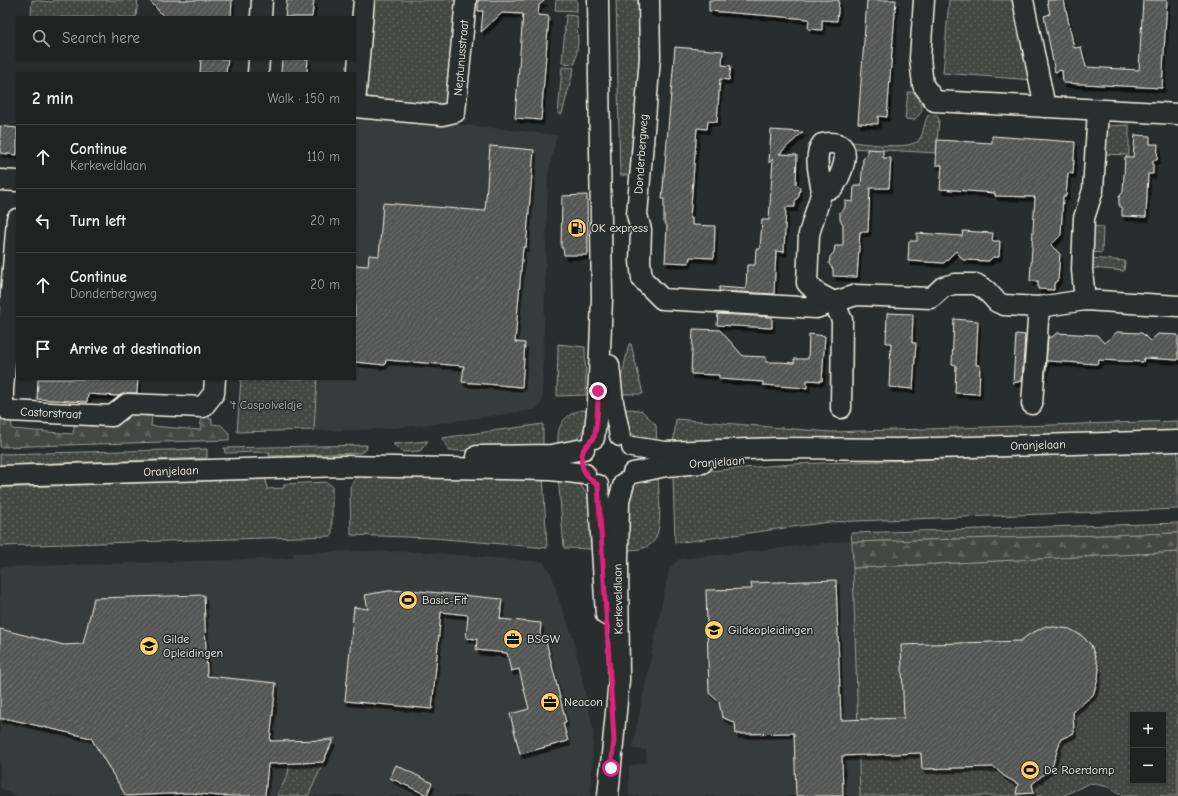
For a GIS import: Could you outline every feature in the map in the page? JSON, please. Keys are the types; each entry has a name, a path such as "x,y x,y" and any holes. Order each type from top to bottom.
{"street":[{"path":"261,16 262,0"},
{"path":"356,92 364,0"},
{"name":"Neptunusstraat","path":"356,106 442,115 455,112 466,0"},
{"path":"598,0 602,298 598,402 589,443 582,466 592,480 611,487 628,478 635,460 626,442 613,402 602,298"},
{"name":"Donderbergweg","path":"649,0 650,58 637,215 641,230 640,261 642,279 662,299 791,307"},
{"path":"924,0 920,58 923,85 935,101 1178,114"},
{"path":"1023,0 1045,107"},
{"path":"258,72 259,60"},
{"path":"1085,300 1082,270 1084,218 1093,190 1098,110"},
{"path":"0,180 16,181"},
{"path":"791,307 807,283 809,234 822,191"},
{"name":"Castorstraat","path":"16,231 3,390 3,404 9,410 112,416 127,404 203,407 214,393 215,380"},
{"path":"807,283 817,293 834,302 842,320 841,408"},
{"path":"791,307 816,308 856,296 931,298 943,287 961,284 976,284 986,290 997,302 1004,305 1039,307 1085,300 1178,306"},
{"path":"1032,404 1039,307"},
{"path":"589,443 606,434 626,442"},
{"name":"Oranjelaan","path":"626,442 665,452 779,448 898,449 1178,441"},
{"name":"Oranjelaan","path":"343,466 436,457 551,455 589,443"},
{"name":"Oranjelaan","path":"628,478 666,466 898,449"},
{"name":"Oranjelaan","path":"0,476 343,466 551,470 592,480"},
{"name":"Kerkeveldlaan","path":"608,796 619,680 619,500 628,478"},
{"name":"Kerkeveldlaan","path":"592,480 614,740"}],"shaded area":[{"path":"356,117 486,127 557,135 548,174 542,402 539,407 534,410 433,424 383,429 314,431 317,380 356,380"},
{"path":"853,540 860,784 866,796 629,796 629,766 647,762 646,750 633,749 634,739 669,569 679,559"},
{"path":"352,551 423,552 543,562 551,573 559,600 573,637 594,733 590,796 16,796 0,788 0,567 293,558 293,553"}],"green space":[{"path":"32,0 51,2 56,0 138,0 136,16 31,16"},
{"path":"373,0 459,0 447,105 369,99 366,93"},
{"path":"556,0 577,0 577,11 555,10"},
{"path":"616,0 640,0 641,38 633,175 620,175"},
{"path":"949,0 1015,0 1032,80 943,73"},
{"path":"566,15 577,16 578,43 575,64 562,63"},
{"path":"562,67 574,68 562,114 558,114"},
{"path":"908,92 913,92 922,106 921,112 914,120 905,119"},
{"path":"929,114 937,115 939,120 936,153 851,148 849,145 851,142 897,146 914,143 921,137"},
{"path":"1129,125 1129,155 1101,154 1104,126"},
{"path":"1091,226 1103,227 1102,253 1090,252"},
{"path":"1091,258 1125,261 1124,271 1092,268"},
{"path":"558,344 585,347 586,395 557,396"},
{"path":"629,344 631,344 643,394 621,394 619,388"},
{"name":"'t Caspolveldje","path":"241,380 317,380 314,430 237,432"},
{"path":"632,409 642,411 656,425 657,445 642,440 629,430 621,410"},
{"path":"581,410 589,411 584,429 576,440 558,444 560,426 562,422 570,415"},
{"path":"202,412 210,413 209,419 212,419 212,424 221,425 229,433 229,440 0,447 1,418 11,418 12,429 73,434 76,417 81,415 126,418 128,413 152,415 151,426 200,430"},
{"path":"676,419 830,432 1178,421 1178,432 673,446"},
{"path":"543,424 543,448 449,451 442,438"},
{"path":"428,441 420,451 403,452 393,444"},
{"path":"367,445 366,450 360,453 269,456 270,452 225,453 224,448"},
{"path":"207,449 207,458 0,465 0,454"},
{"path":"1178,451 1178,509 829,522 675,543 673,474 792,464"},
{"path":"658,474 660,511 658,531 655,539 651,544 642,549 624,550 623,516 632,489 640,479"},
{"path":"543,475 547,548 434,538 351,535 350,487 357,476"},
{"path":"558,475 579,483 591,500 594,549 564,548"},
{"path":"266,478 267,489 284,488 284,484 326,482 332,486 332,536 0,546 0,488"},
{"path":"1178,523 1178,533 852,542 851,533"},
{"path":"1178,533 1178,552 853,568 852,542"},
{"path":"1178,552 1178,796 1124,796 1109,787 1090,783 1062,796 860,796 853,568"},
{"path":"335,738 308,796 277,796 288,774 290,754 302,743"}],"building":[{"path":"149,0 232,0 231,16 163,16"},
{"path":"287,0 314,0 312,16 285,16"},
{"path":"478,0 545,0 539,5 538,15 549,16 541,120 515,118 523,14 502,13 481,32 483,11 478,11"},
{"path":"709,0 839,0 837,21 822,20 822,30 808,29 809,19 709,11"},
{"path":"867,0 896,0 887,117 878,116 878,124 858,123"},
{"path":"1047,0 1064,0 1074,48 1081,47 1086,67 1139,70 1143,0 1167,0 1162,88 1063,83 1062,70 1055,72 1044,16 1050,14"},
{"path":"675,47 723,51 722,65 731,66 729,80 720,79 717,122 708,121 707,129 697,128 690,218 692,218 692,225 715,226 714,258 690,257 689,263 665,262 667,226 664,222 664,199 662,199"},
{"path":"201,60 228,60 226,72 200,72"},
{"path":"282,60 308,60 307,72 281,72"},
{"path":"0,126 16,128 16,155 0,153"},
{"path":"771,130 803,132 779,154 797,155 796,184 800,188 799,196 795,201 795,207 786,207 784,252 776,251 774,294 719,291 719,287 746,289 747,265 755,265 756,249 760,249 762,220 769,220 773,159 769,163"},
{"path":"1135,135 1150,136 1150,144 1158,144 1157,160 1153,160 1153,174 1148,174 1146,217 1122,216 1122,209 1119,205 1119,197 1123,192 1125,157 1133,157"},
{"path":"992,136 1075,142 1073,174 1068,173 1066,196 1063,196 1061,235 1051,245 1060,254 1058,280 1054,284 1054,290 1038,289 1038,281 1030,281 1035,197 995,196 995,193 940,189 942,165 936,165 937,140 992,143"},
{"path":"490,146 534,150 526,247 523,247 515,342 525,343 522,387 462,382 464,366 386,360 385,365 356,362 356,265 368,266 369,255 379,256 383,203 485,211"},
{"path":"867,149 883,150 883,158 891,158 889,188 870,188 868,232 860,232 857,277 833,276 833,269 829,264 830,257 834,252 835,246 843,246 843,224 840,220 840,212 845,208 845,201 853,202 854,186 861,186 863,159 867,155"},
{"path":"587,195 588,255 564,255 563,248 561,248 562,196"},
{"path":"963,231 993,233 992,241 1000,241 999,257 993,257 989,261 963,260 956,251 944,263 908,261 909,241 917,241 917,233 962,236"},
{"path":"887,313 913,314 912,343 916,343 913,389 889,387 891,343 886,343"},
{"path":"718,314 772,317 772,328 717,325"},
{"path":"954,319 978,321 976,365 980,365 979,394 955,393 956,365 952,364"},
{"path":"693,329 720,330 743,356 766,357 766,362 794,363 794,359 808,359 809,334 825,336 822,381 807,380 807,388 763,385 763,382 719,379 719,375 691,374"},
{"path":"1117,332 1142,333 1150,341 1158,334 1178,335 1178,360 1144,358 1143,362 1099,360 1098,364 1047,361 1045,377 1048,337 1052,337 1057,333 1097,335 1104,343"},
{"path":"1016,334 1025,335 1022,381 1013,383"},
{"path":"38,380 138,380 137,393 127,393 118,396 88,394 87,402 37,399"},
{"path":"836,580 841,720 904,718 901,645 1021,641 1028,635 1046,626 1070,629 1082,636 1091,645 1099,668 1098,679 1093,695 1073,711 1074,733 1061,739 1052,767 1032,784 1034,793 1016,794 1018,784 1004,776 994,767 922,769 921,753 842,756 843,796 796,796 794,733 736,734 735,723 722,717 719,702 709,693 706,590 752,589 751,583"},
{"path":"409,590 502,599 500,619 541,623 540,637 545,637 566,722 563,723 568,741 520,754 510,714 529,709 519,669 511,671 507,653 476,650 477,639 466,638 468,615 441,612 432,709 345,701 354,607 368,609 365,595 388,591"},
{"path":"204,595 207,676 276,683 270,741 333,740 323,762 268,764 265,796 219,796 190,793 126,796 91,738 9,719 0,719 0,629 64,645 83,644 94,598"},
{"path":"396,765 432,783 427,795 390,778"}],"place":[{"name":"OK express","path":"577,228"},
{"name":"Basic-Fit","path":"408,600"},
{"name":"Gildeopleidingen","path":"714,630"},
{"name":"BSGW","path":"513,639"},
{"name":"Gilde Opleidingen","path":"149,646"},
{"name":"Neacon","path":"550,702"},
{"name":"De Roerdomp","path":"1030,770"}],"route":[{"path":"598,391 594,438 584,449 582,466 585,474 591,481 598,485 614,740 611,768"}]}
